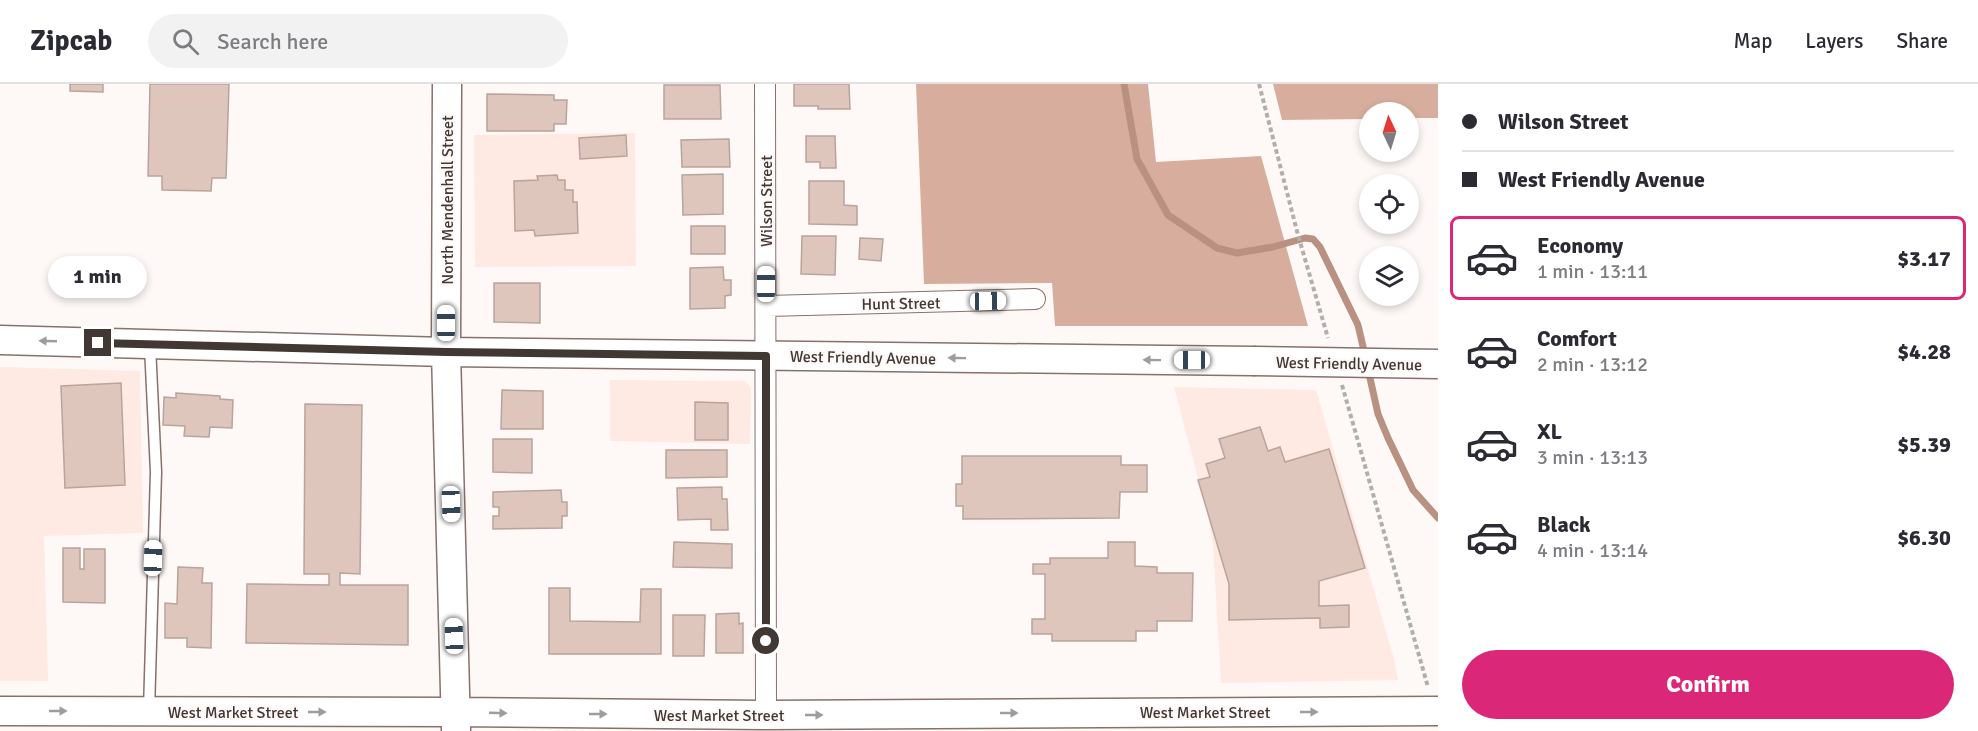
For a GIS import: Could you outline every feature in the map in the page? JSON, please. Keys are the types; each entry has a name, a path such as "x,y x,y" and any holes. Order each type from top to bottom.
{"main road":[{"name":"North Mendenhall Street","path":"447,84 446,352 456,721"},
{"name":"West Friendly Avenue","path":"0,340 446,352 1438,364"},
{"name":"West Market Street","path":"0,711 149,712 456,721 766,715 944,722 1436,711"}],"street":[{"name":"Wilson Street","path":"765,84 766,715"},
{"name":"Hunt Street","path":"767,306 1035,300"}],"lane":[{"path":"149,344 156,472 149,712"}],"path":[{"path":"1259,84 1298,235 1330,345"},
{"path":"1340,378 1436,711"}],"shaded area":[{"path":"916,84 1148,84 1156,162 1261,156 1308,326 1055,326 1052,283 924,284"},
{"path":"1273,84 1438,84 1438,118 1419,118 1419,102 1359,102 1359,119 1282,120"},
{"path":"635,133 636,266 475,267 474,135"},
{"path":"0,367 140,371 143,533 44,536 48,681 0,681"},
{"path":"610,380 745,381 751,388 750,444 610,441"},
{"path":"1174,387 1316,390 1394,659 1398,680 1221,683 1213,545 1208,516"}],"building":[{"path":"70,84 103,84 103,92 70,91"},
{"path":"150,84 229,84 226,178 212,178 211,191 162,190 162,176 148,176"},
{"path":"794,84 849,84 850,109 794,106"},
{"path":"664,85 720,85 721,119 664,119"},
{"path":"487,94 554,95 554,100 567,100 566,124 554,124 554,131 487,131"},
{"path":"626,135 627,156 580,159 579,138"},
{"path":"806,136 835,136 836,168 820,168 820,162 806,162"},
{"path":"729,139 730,167 682,167 681,140"},
{"path":"723,174 723,214 683,215 682,175"},
{"path":"557,175 558,180 565,180 565,190 573,190 573,202 577,202 578,233 535,236 534,230 515,231 514,181 538,180 537,176"},
{"path":"809,181 844,181 844,205 857,206 857,225 809,224"},
{"path":"691,226 725,226 725,254 691,254"},
{"path":"802,236 836,236 835,275 801,274"},
{"path":"860,238 883,239 881,261 859,259"},
{"path":"723,267 724,280 731,280 731,295 725,296 725,308 690,309 690,268"},
{"path":"494,283 540,283 540,323 494,322"},
{"path":"121,383 125,485 65,488 61,386"},
{"path":"502,390 543,391 543,429 501,429"},
{"path":"176,393 220,396 220,399 233,400 232,428 210,427 209,437 184,436 185,426 163,425 164,397 176,398"},
{"path":"695,402 728,403 728,440 695,440"},
{"path":"305,404 362,405 360,574 340,573 340,585 408,585 408,645 246,643 247,584 329,585 329,574 304,574"},
{"path":"1260,427 1268,451 1280,447 1285,462 1329,449 1365,568 1319,581 1319,606 1349,605 1349,627 1320,628 1320,618 1229,620 1229,584 1198,480 1210,477 1206,464 1225,458 1219,439"},
{"path":"493,439 532,439 532,473 493,472"},
{"path":"666,450 727,450 727,477 666,478"},
{"path":"962,456 1121,456 1121,465 1147,465 1147,492 1120,492 1119,518 963,519 963,506 956,506 956,484 962,484"},
{"path":"722,487 722,499 727,499 728,530 711,530 711,519 678,520 677,488"},
{"path":"561,490 562,502 567,502 567,516 562,516 562,528 493,529 493,516 499,516 499,507 493,507 493,492"},
{"path":"674,542 732,544 732,568 673,567"},
{"path":"1108,542 1135,542 1135,566 1157,567 1157,573 1193,573 1192,621 1157,621 1157,631 1136,631 1136,641 1052,641 1052,634 1032,634 1032,619 1045,619 1045,574 1033,574 1033,564 1050,564 1050,558 1108,558"},
{"path":"63,548 80,548 80,569 84,569 84,549 105,549 105,603 63,602"},
{"path":"178,567 203,568 202,583 212,583 211,648 187,647 187,638 165,638 165,603 177,604"},
{"path":"549,588 570,588 570,621 640,622 641,589 661,589 661,654 549,654"},
{"path":"739,613 739,624 743,623 743,653 716,653 716,614"},
{"path":"673,615 705,615 704,656 673,656"}],"waterway":[{"path":"1124,84 1137,159 1168,215 1217,248 1237,253 1273,247 1305,238 1313,239 1320,247 1358,325 1365,355"},
{"path":"1368,369 1378,414 1388,438 1413,490 1438,518"}],"route":[{"path":"98,343 446,352 766,356 766,641"}]}
